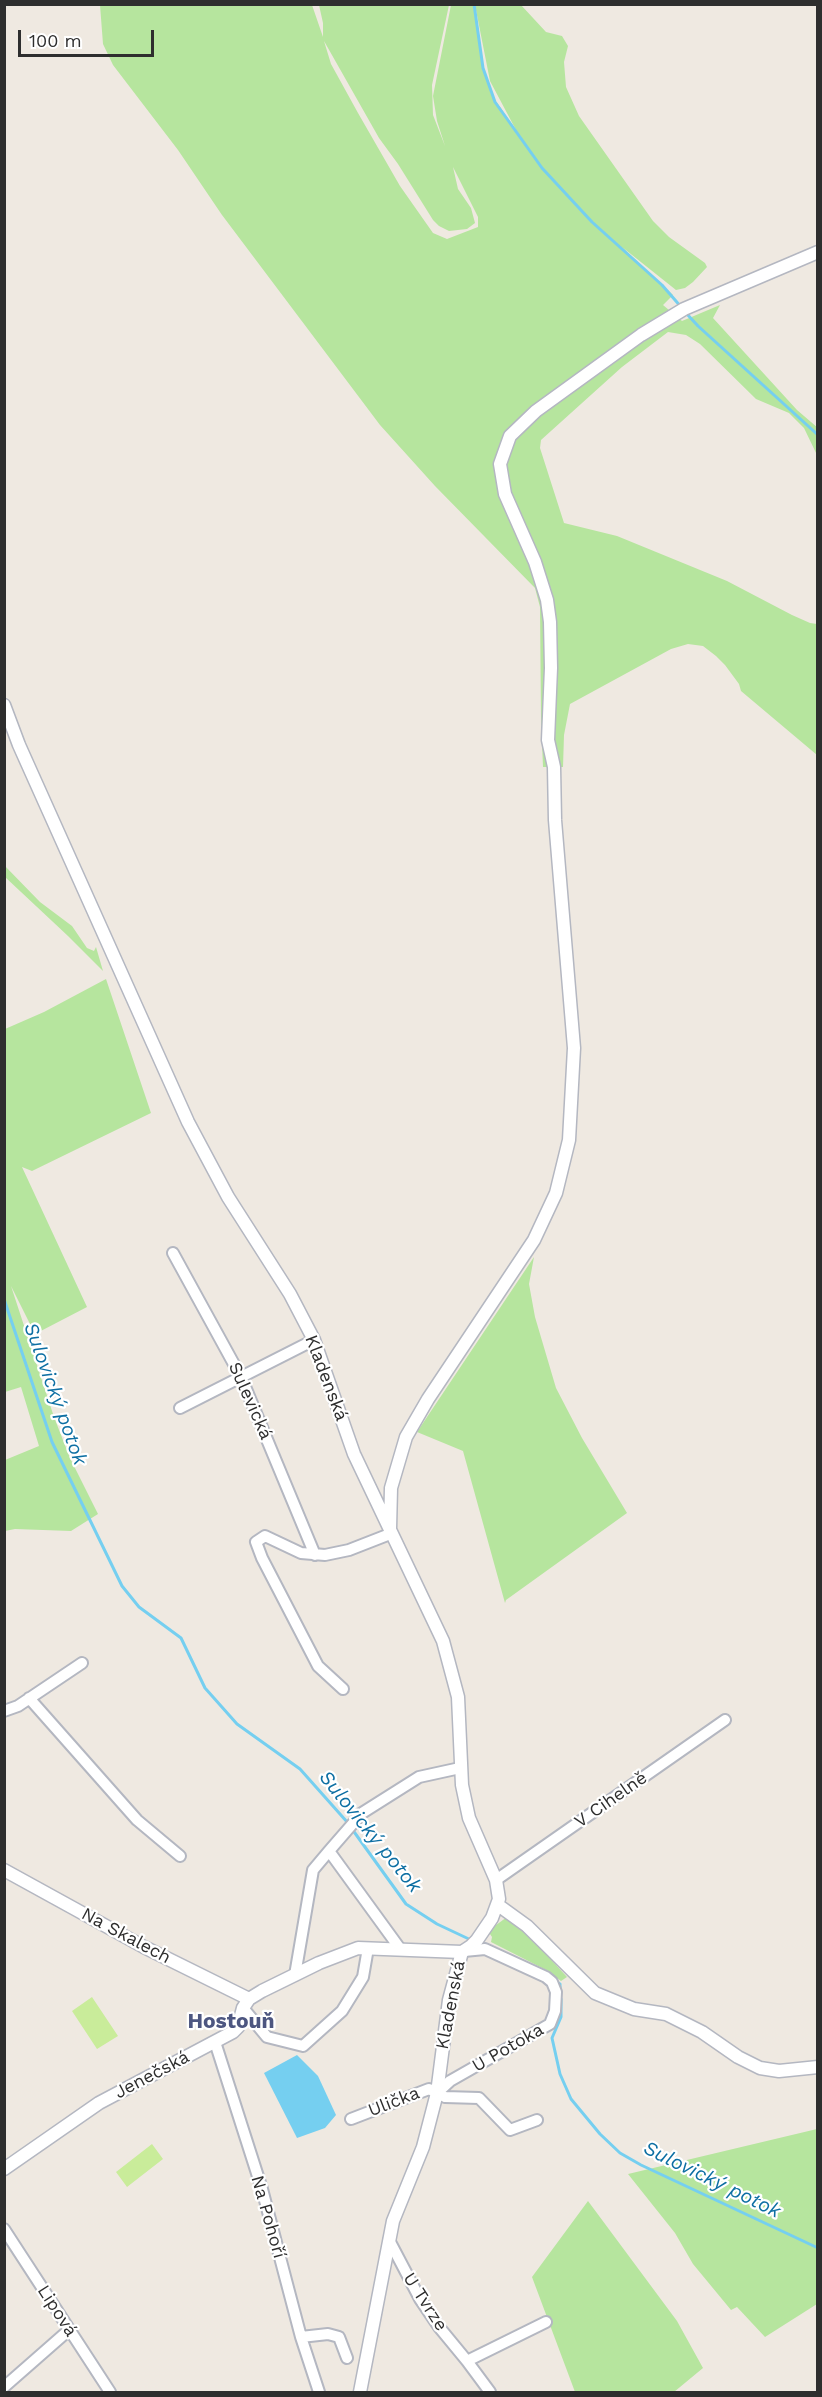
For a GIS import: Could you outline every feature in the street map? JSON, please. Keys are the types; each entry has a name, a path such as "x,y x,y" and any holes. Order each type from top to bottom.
{"street":[{"name":"Kladenská","path":"390,1534 391,1488 406,1437 534,1240 556,1193 564,1167 572,1112 574,1048 555,820 554,767 548,740 550,622 547,600 535,562 505,494 500,464 510,436 536,411 658,324 694,304 818,252"},
{"name":"Kladenská","path":"4,705 19,745 188,1122 228,1197 290,1294 314,1340 354,1454 390,1534 443,1641 459,1697 460,1768 470,1818 496,1880 499,1899 492,1918 477,1940 462,1952 448,2000 437,2092 423,2147 393,2221 360,2392"},
{"name":"Sulevická","path":"173,1253 241,1377 315,1555"},
{"path":"180,1408 314,1340"},
{"path":"343,1689 318,1666 256,1542 265,1536 306,1555 332,1555 390,1534"},
{"path":"4,1711 29,1698 82,1662"},
{"path":"29,1698 137,1820 180,1856"},
{"name":"V Cihelně","path":"496,1880 725,1720"},
{"path":"295,1975 313,1870 328,1851 362,1813 419,1777 460,1768"},
{"path":"328,1851 401,1950"},
{"name":"Na Skalech","path":"4,1870 246,2003"},
{"path":"498,1905 527,1926 595,1993 634,2009 666,2014 702,2032 754,2066 779,2071 818,2067"},
{"path":"368,1948 363,1977 342,2011 303,2046 267,2037 246,2003 295,1975 348,1951 368,1948 462,1952"},
{"name":"U Potoka","path":"437,2092 450,2081 550,2024 555,2011 556,1992 552,1982 546,1977 485,1949 462,1952"},
{"name":"Jenečská","path":"4,2169 99,2103 215,2042 238,2027 246,2003"},
{"name":"Na Pohoří","path":"215,2042 262,2189 301,2337 319,2392"},
{"name":"Ulička","path":"351,2119 429,2089 437,2092"},
{"path":"437,2092 445,2097 479,2098 510,2130 537,2120"},
{"name":"Lipová","path":"4,2229 110,2392"},
{"name":"U Tvrze","path":"389,2240 420,2299 489,2392"},
{"path":"467,2361 546,2322"},
{"path":"4,2387 69,2330"},
{"path":"301,2337 328,2334 339,2337 347,2358"}],"green space":[{"path":"100,5 312,5 323,37 319,5 449,5 432,85 433,115 445,146 437,121 433,96 451,5 473,5 484,70 491,94 516,130 490,81 475,5 521,5 546,32 562,36 568,46 564,62 566,87 579,116 653,221 669,237 705,263 707,267 685,288 676,290 622,247 673,295 663,305 682,321 720,305 713,318 797,410 818,428 817,455 804,428 789,413 756,399 700,344 686,335 668,332 622,367 541,440 540,448 564,523 617,536 727,581 792,615 817,624 817,755 741,691 739,684 716,656 703,646 688,644 671,649 570,704 564,735 563,767 543,767 540,607 535,588 435,486 380,425 222,215 178,150 113,65 103,44","holes":["324,41 379,138 433,220 449,231 467,229 475,223 471,208 458,189 453,167 478,217 478,227 447,239 433,233 400,186 358,113 331,64"]},
{"path":"4,865 40,902 72,926 87,948 94,951 96,947 103,971 5,877"},
{"path":"106,979 151,1113 32,1171 22,1167 87,1307 35,1334 11,1286 54,1417 70,1458 98,1514 71,1531 15,1529 5,1531 5,1460 39,1446 21,1387 5,1392 5,1029 44,1012"},
{"path":"534,1257 529,1284 535,1317 556,1388 582,1438 627,1513 506,1600 505,1603 463,1451 417,1432"},
{"path":"507,1917 524,1930 567,1977 561,1981 548,1971 491,1942 492,1937 488,1931"},
{"path":"92,1997 118,2036 97,2049 72,2011"},
{"path":"817,2129 817,2304 765,2337 737,2307 731,2310 693,2264 675,2233 628,2174"},
{"path":"152,2144 163,2159 127,2187 116,2172"},
{"path":"588,2201 677,2321 703,2368 674,2392 575,2392 532,2277"}],"water":[{"path":"297,2055 318,2076 336,2115 325,2128 297,2138 264,2073"}],"waterway":[{"path":"474,4 483,68 495,102 542,168 592,222 662,285 682,308"},
{"path":"686,313 818,435"},
{"name":"Sulovický potok","path":"4,1299 52,1442 122,1586 139,1607 181,1638 205,1688 237,1724 300,1769 348,1823"},
{"name":"Sulovický potok","path":"352,1829 406,1904 437,1924 471,1940"},
{"name":"Sulovický potok","path":"481,1942 494,1948"},
{"name":"Sulovický potok","path":"555,1981 560,1984 560,1992"},
{"name":"Sulovický potok","path":"561,1999 561,2017 552,2038 560,2074 571,2099 600,2134 620,2153 641,2165 818,2248"}],"district":[{"name":"Hostouň","path":"231,2022"}]}
